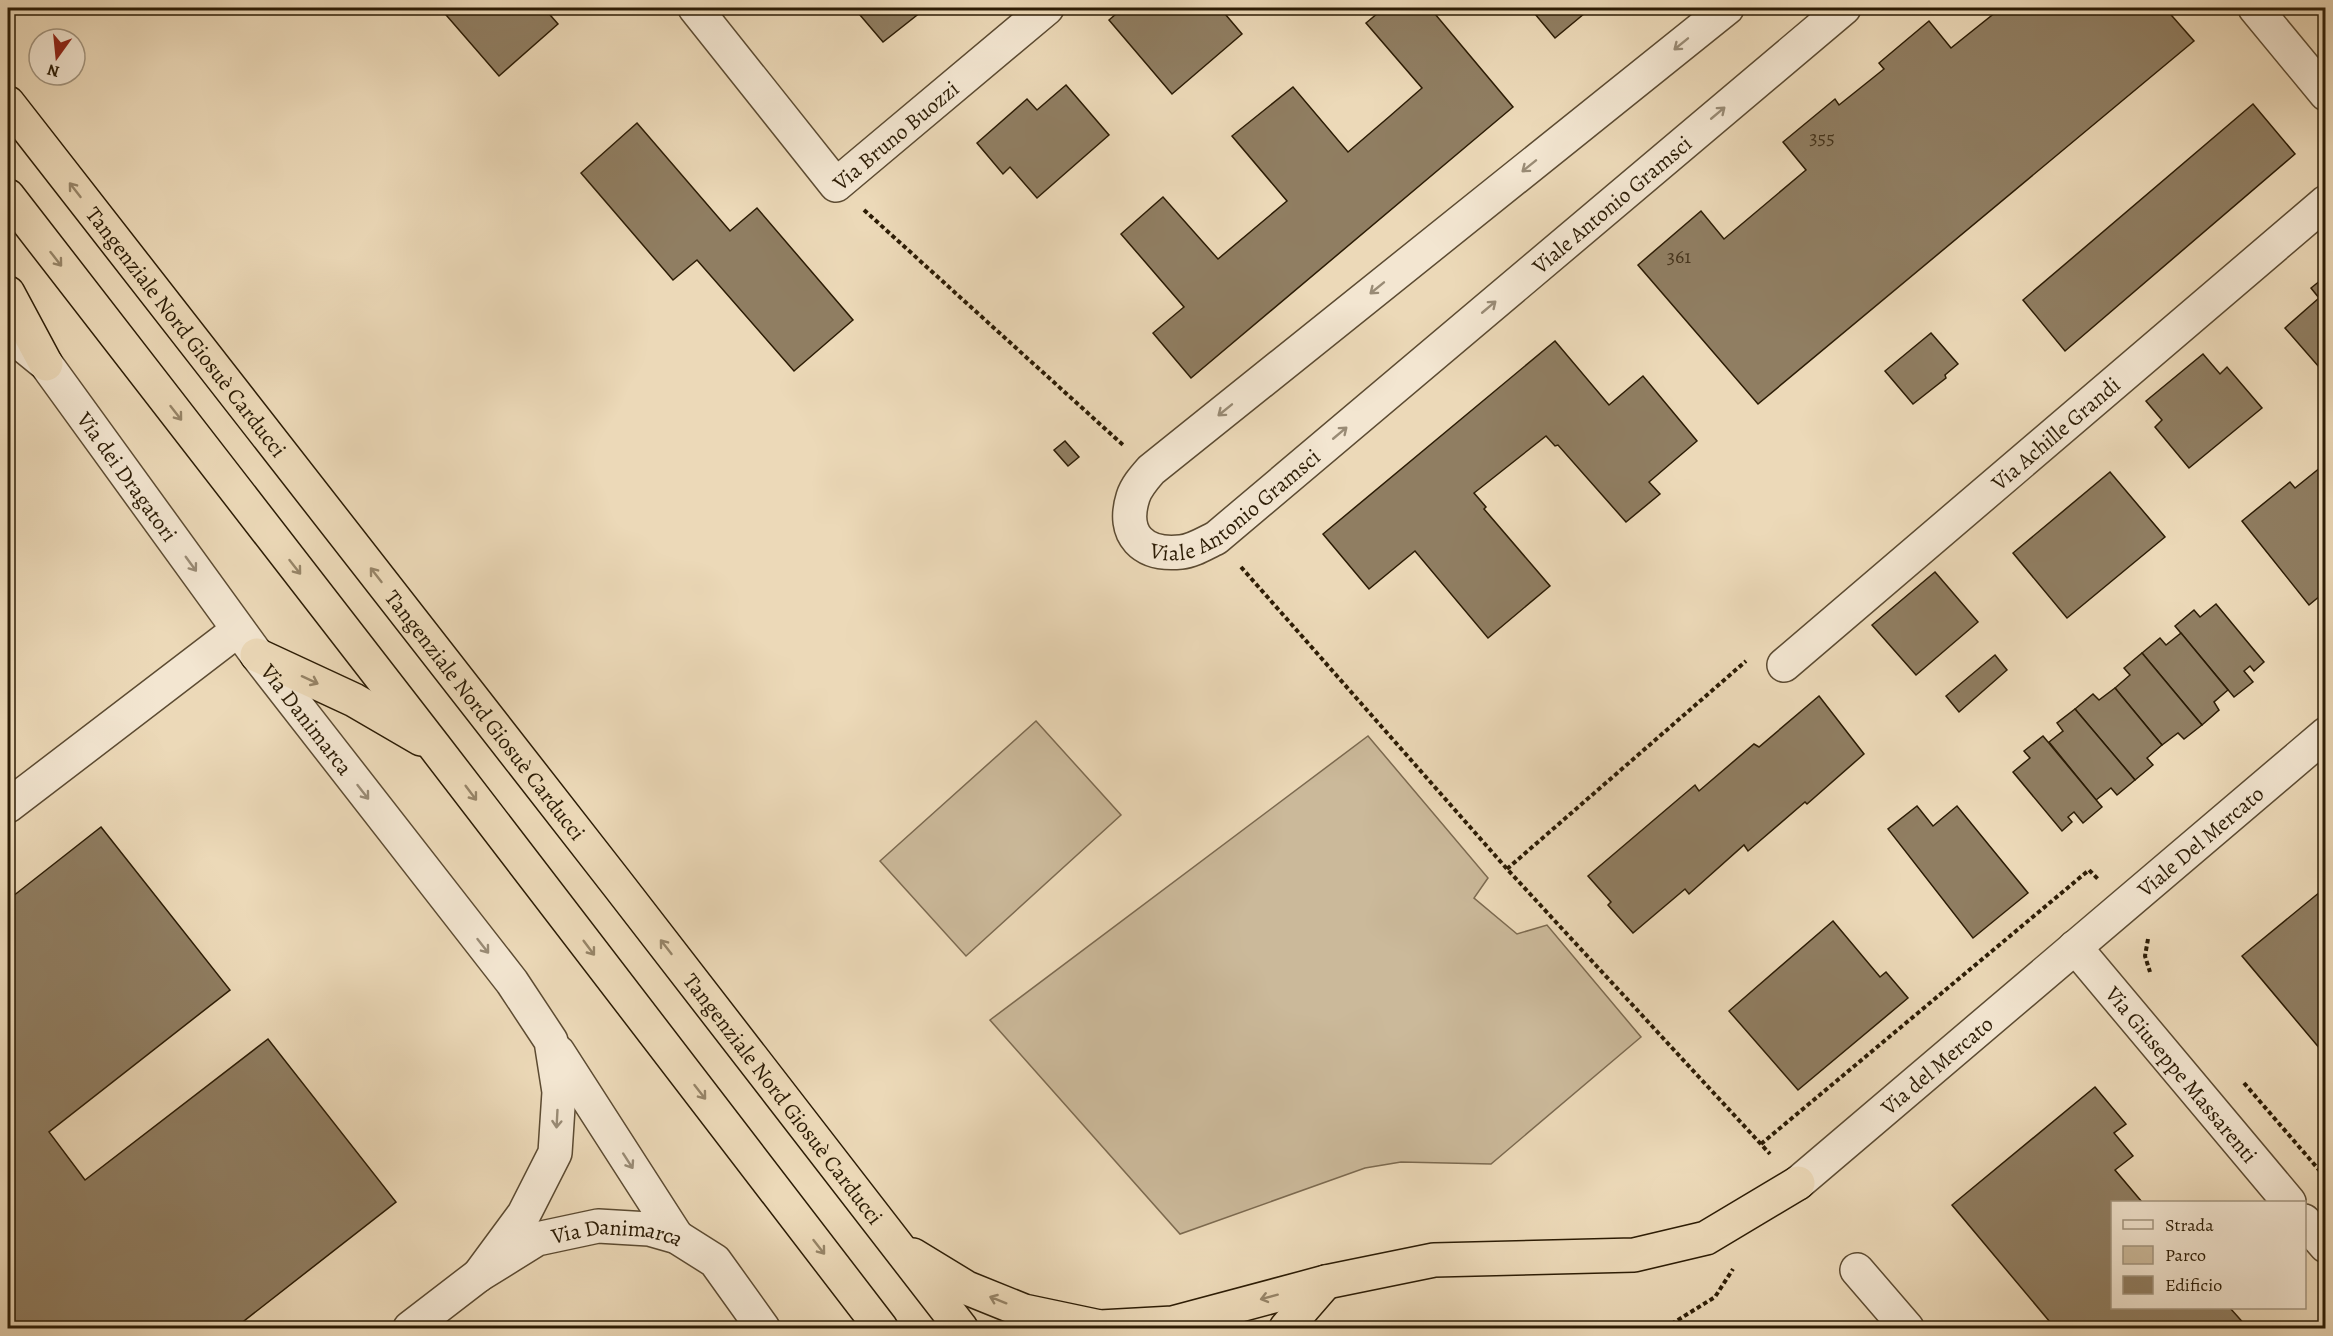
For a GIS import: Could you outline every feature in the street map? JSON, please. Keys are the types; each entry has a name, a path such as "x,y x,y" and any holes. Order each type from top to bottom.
{"highway":[{"name":"Tangenziale Nord Giosuè Carducci","path":"8,103 619,886 961,1329"},
{"path":"8,196 435,747 881,1329"},
{"path":"8,292 46,364"},
{"path":"257,655 354,700 435,747"},
{"path":"894,1243 967,1288 1024,1311 1100,1327 1173,1323 1326,1282 1434,1260 1634,1255 1706,1238 1798,1183"},
{"path":"1286,1329 1326,1282"}],"street":[{"name":"Via Bruno Buozzi","path":"695,8 836,185 1047,8"},
{"name":"Viale Antonio Gramsci","path":"1727,8 1151,470 1133,496 1129,517 1137,541 1152,550 1182,552 1216,538 1844,8"},
{"path":"2255,8 2325,94"},
{"name":"Via Achille Grandi","path":"1784,665 2325,201"},
{"name":"Via dei Dragatori","path":"8,333 46,364 238,630"},
{"path":"8,806 238,630"},
{"name":"Via Danimarca","path":"238,630 512,982 677,1237"},
{"name":"Viale Del Mercato","path":"2075,947 2325,734"},
{"name":"Via del Mercato","path":"1798,1183 2075,947"},
{"name":"Via Giuseppe Massarenti","path":"2075,947 2287,1201"},
{"name":"Via Danimarca","path":"479,1275 524,1214 555,1153 559,1092 550,1041"},
{"path":"2306,1223 2325,1246"},
{"name":"Via Danimarca","path":"410,1329 479,1275 537,1239 598,1226 649,1229 677,1237"},
{"path":"677,1237 715,1261 763,1329"},
{"path":"1857,1270 1907,1329"}],"path":[{"path":"836,185 1151,470"},
{"path":"1216,538 1507,869 1798,1183"},
{"path":"1507,869 1758,650 1784,665"},
{"path":"1761,1144 2089,870 2125,905 2150,934 2145,956 2152,975"},
{"path":"2242,1081 2325,1178"}],"green space":[{"path":"1036,721 1121,815 966,956 880,861"},
{"path":"1368,736 1488,878 1474,898 1517,934 1547,925 1641,1037 1491,1164 1401,1162 1365,1168 1180,1234 990,1020"}],"building":[{"path":"440,8 544,8 558,24 499,76"},
{"path":"860,8 926,8 883,42 860,15 863,12"},
{"path":"1123,8 1220,8 1242,34 1172,94 1109,20"},
{"path":"1384,8 1430,8 1513,107 1191,378 1153,333 1184,307 1121,234 1163,197 1218,259 1287,201 1232,136 1293,87 1348,152 1390,116 1422,88 1366,23"},
{"path":"1530,8 1591,8 1555,38"},
{"path":"2001,8 2165,8 2194,41 1758,404 1638,265 1701,211 1724,239 1806,170 1783,142 1835,99 1839,105 1884,69 1879,63 1929,21 1951,48"},
{"path":"1066,85 1109,135 1037,198 1010,167 1003,174 977,143 1027,99 1037,110"},
{"path":"2253,104 2295,154 2065,351 2023,300"},
{"path":"637,123 730,231 757,208 853,320 794,371 697,260 673,280 581,173"},
{"path":"2326,276 2326,375 2285,328 2319,298 2311,288"},
{"path":"1931,333 1958,364 1945,375 1946,378 1913,404 1885,371"},
{"path":"1555,341 1609,405 1643,376 1697,441 1649,482 1660,494 1626,522 1558,445 1555,446 1546,436 1474,493 1486,507 1484,509 1550,586 1488,638 1415,551 1369,589 1323,534"},
{"path":"2203,354 2220,374 2227,367 2262,408 2189,468 2155,427 2162,420 2146,401"},
{"path":"1065,441 1079,457 1068,466 1054,450"},
{"path":"2326,463 2326,591 2309,605 2242,521 2290,482 2295,488"},
{"path":"2110,472 2165,537 2067,618 2013,553"},
{"path":"1935,572 1978,622 1916,675 1872,625"},
{"path":"2216,604 2264,662 2254,671 2250,666 2244,671 2253,682 2234,697 2175,626 2194,610 2200,617"},
{"path":"2181,633 2228,690 2214,702 2219,710 2202,725 2142,653 2160,638 2166,645"},
{"path":"2142,653 2202,725 2184,739 2178,733 2162,745 2115,688 2130,675 2124,668"},
{"path":"1995,655 2007,670 1959,712 1946,696"},
{"path":"2115,688 2162,745 2147,758 2153,765 2135,780 2075,709 2093,694 2099,700"},
{"path":"1819,696 1864,754 1748,851 1744,845 1689,894 1685,889 1633,933 1608,905 1611,902 1588,876 1695,785 1699,791 1754,744 1759,747"},
{"path":"2075,709 2135,780 2117,795 2111,788 2096,800 2049,742 2063,731 2057,723"},
{"path":"2043,736 2102,807 2083,823 2074,812 2068,817 2072,822 2062,831 2013,772 2030,758 2024,751"},
{"path":"1917,806 1933,826 1957,806 2028,893 1973,938 1888,829"},
{"path":"101,827 230,990 49,1132 85,1180 268,1039 396,1202 235,1328 8,1328 8,900"},
{"path":"2326,887 2326,1056 2242,956"},
{"path":"1833,921 1880,977 1886,972 1908,998 1798,1090 1729,1011"},
{"path":"2095,1087 2126,1124 2114,1133 2133,1156 2115,1170 2141,1201 2111,1201 2111,1309 2231,1309 2247,1327 2055,1328 1952,1205"}]}
